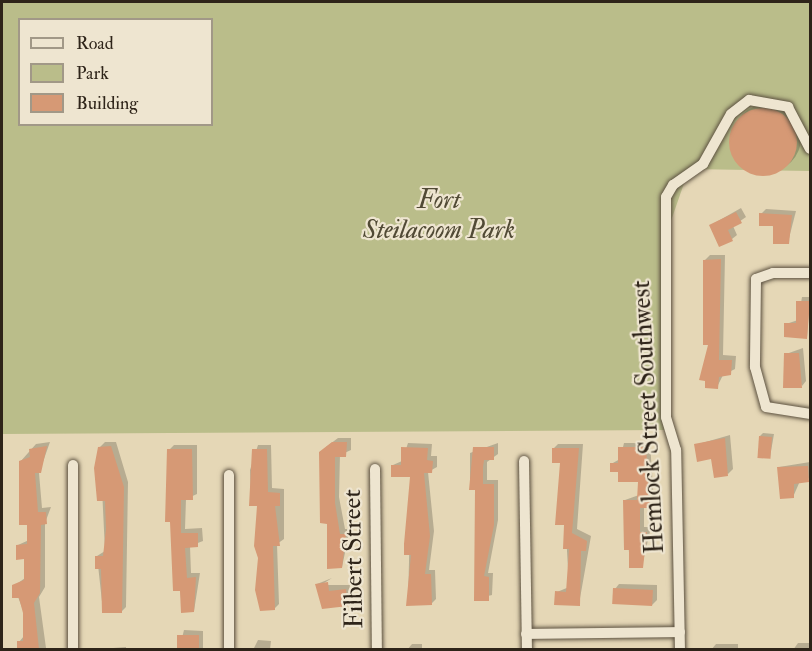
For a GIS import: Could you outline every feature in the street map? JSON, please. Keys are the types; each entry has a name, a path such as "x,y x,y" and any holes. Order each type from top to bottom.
{"street":[{"name":"Hemlock Street Southwest","path":"680,650 676,450 666,417 664,208 673,185 703,164 731,114 749,100 788,107 810,148"},
{"path":"810,273 773,273 756,279 755,356 766,407 810,414"},
{"path":"524,461 526,650"},
{"path":"74,465 74,650"},
{"name":"Filbert Street","path":"375,469 377,650"},
{"path":"229,475 229,650"},
{"path":"526,634 680,632"}],"green space":[{"name":"Fort Steilacoom Park","path":"2,2 810,2 810,171 689,169 665,238 665,430 2,434"}],"building":[{"path":"763,108 776,111 787,118 794,129 797,142 794,155 787,166 776,173 763,176 750,173 739,166 732,155 729,142 732,129 739,118 750,111"},
{"path":"736,212 742,223 728,230 733,241 719,247 709,225"},
{"path":"759,213 792,215 789,244 773,244 773,226 759,226"},
{"path":"721,259 719,360 732,360 731,375 719,377 718,389 705,388 705,381 699,380 708,345 703,345 703,260"},
{"path":"796,301 810,301 807,339 784,337 784,323 796,323"},
{"path":"784,353 799,353 802,388 783,388"},
{"path":"759,436 772,437 770,459 757,458"},
{"path":"725,438 728,476 714,478 711,459 697,462 694,444"},
{"path":"332,442 347,442 346,457 335,457 335,503 340,534 346,534 342,568 327,569 327,524 320,523 319,452"},
{"path":"47,446 41,473 35,473 38,512 46,512 47,524 41,525 40,593 34,603 39,649 17,649 17,641 23,641 23,613 19,598 12,598 12,585 24,580 24,559 16,560 16,545 27,544 27,525 19,525 19,461 30,457 29,449"},
{"path":"111,446 124,487 122,613 102,613 101,569 95,569 95,556 103,556 106,529 105,501 97,501 94,468 98,447"},
{"path":"401,447 428,448 427,460 433,461 432,473 424,473 430,536 425,574 431,574 432,605 406,606 411,555 404,555 404,544 410,477 391,477 391,465 401,465"},
{"path":"473,447 494,447 494,460 484,460 483,467 483,484 494,484 494,525 484,576 489,577 489,601 474,601 475,490 469,490"},
{"path":"618,447 646,447 650,508 640,508 640,532 647,532 643,568 629,568 629,550 624,550 623,500 637,500 638,482 618,482 618,472 610,472 610,463 618,463"},
{"path":"552,448 579,448 572,533 587,541 586,551 581,551 580,606 554,605 555,591 566,592 569,549 563,549 564,525 555,525 560,463 552,463"},
{"path":"167,449 192,449 193,500 181,500 181,533 198,533 198,547 185,548 187,578 196,577 194,612 181,613 180,591 173,591 170,522 165,522"},
{"path":"252,449 267,449 268,492 280,493 280,506 275,506 280,546 273,546 275,610 260,611 255,590 258,558 254,546 257,506 249,506"},
{"path":"808,466 809,482 794,484 794,498 780,499 777,467"},
{"path":"328,582 329,591 346,589 348,606 322,609 315,584"},
{"path":"613,588 653,590 652,606 612,604"},
{"path":"177,635 199,635 199,650 177,650"}]}
